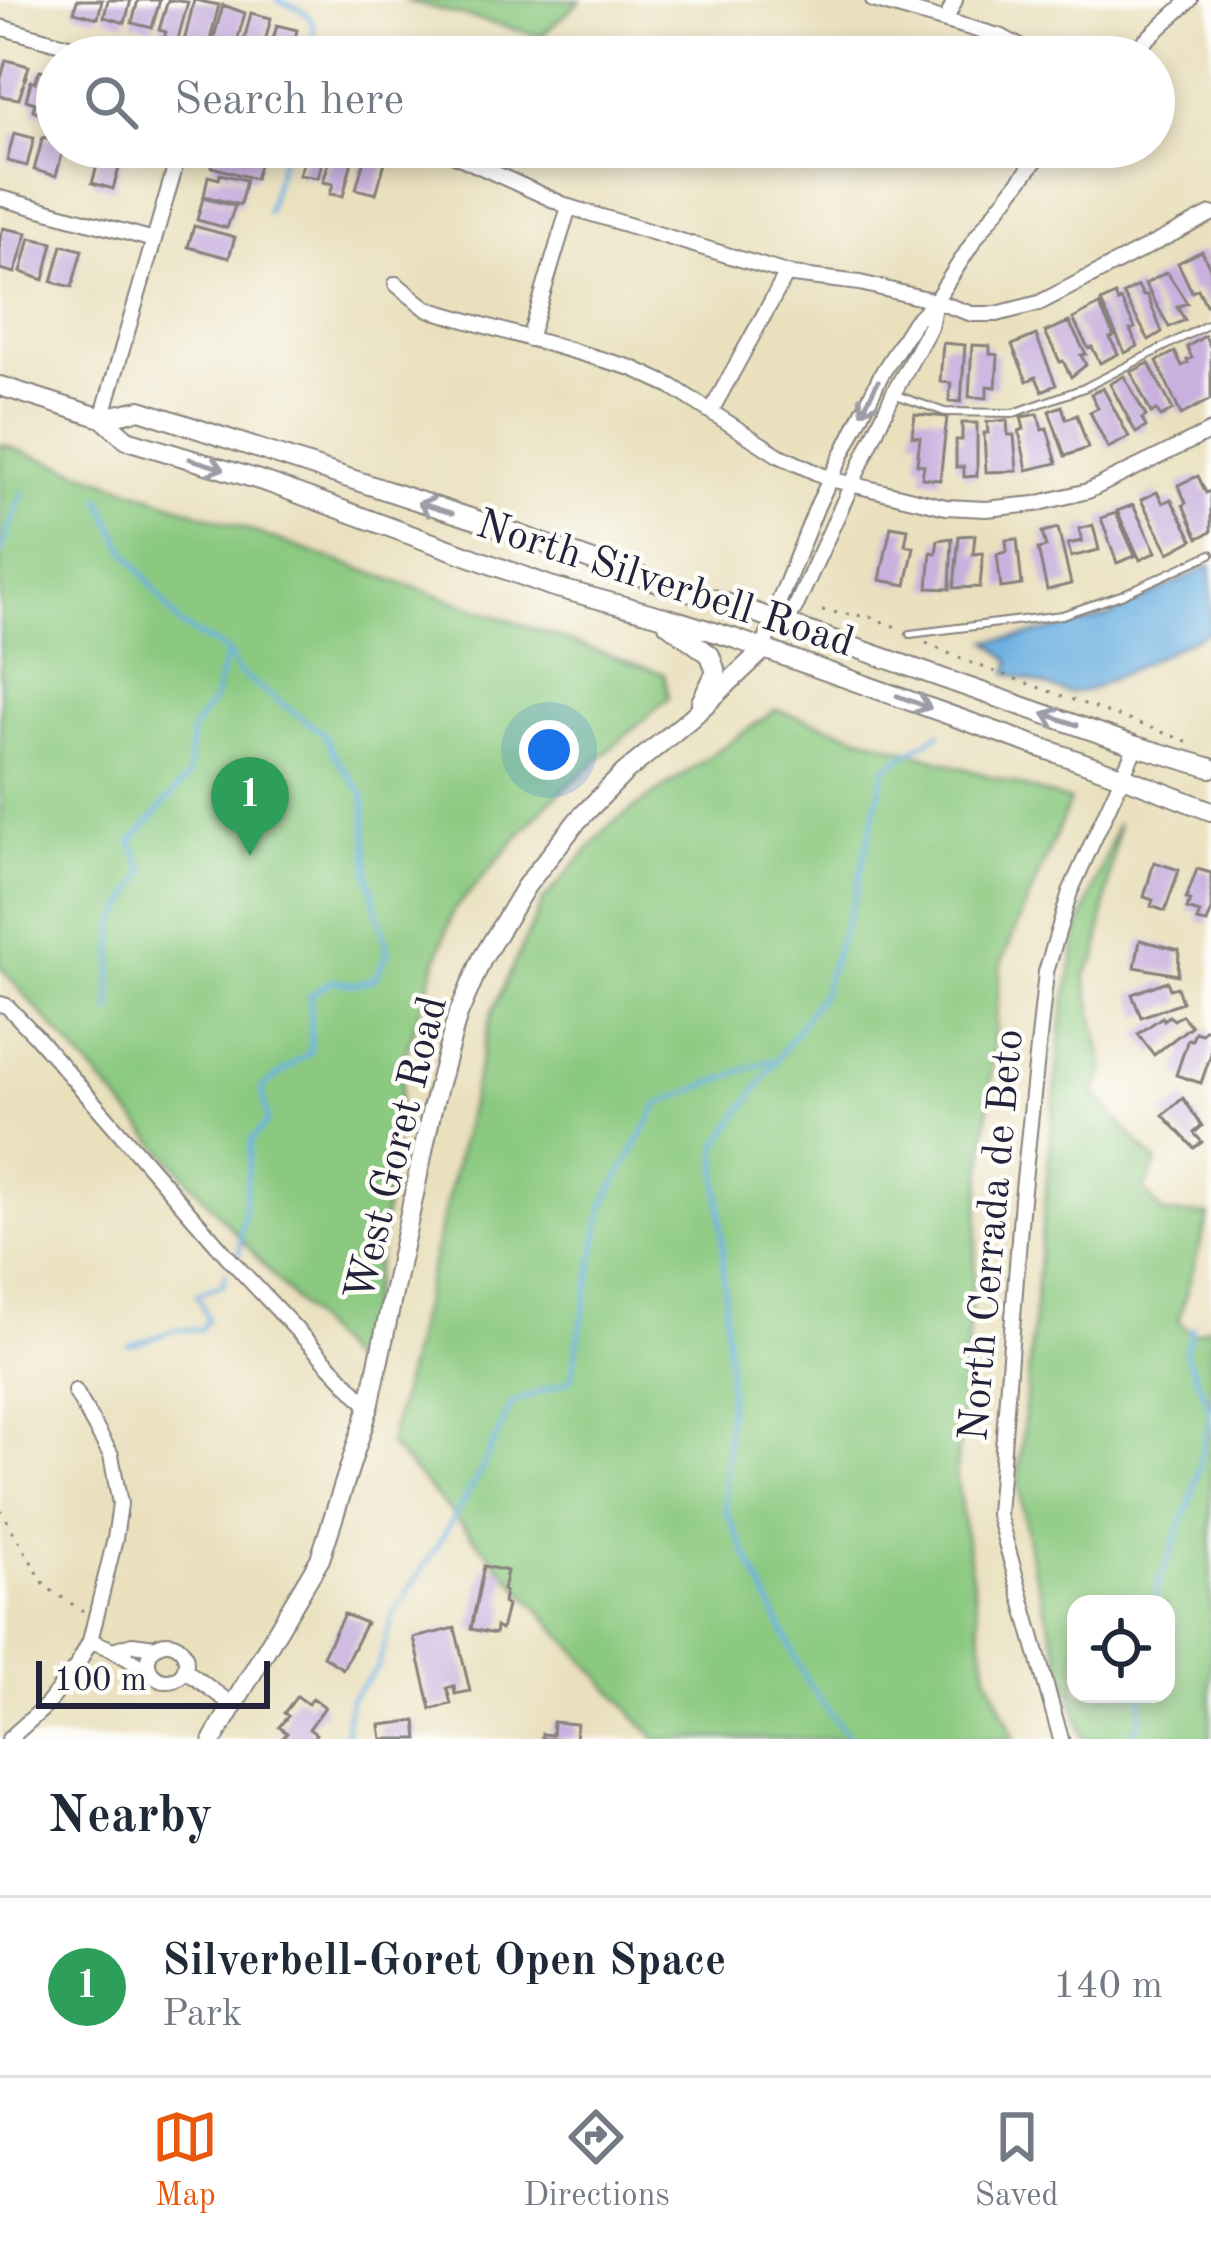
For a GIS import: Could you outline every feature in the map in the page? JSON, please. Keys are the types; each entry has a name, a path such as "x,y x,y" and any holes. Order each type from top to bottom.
{"main road":[{"name":"North Silverbell Road","path":"0,386 102,418 127,440 269,483 550,586 764,649 1211,811"},
{"name":"North Silverbell Road","path":"102,418 140,410 1211,769"},
{"path":"654,614 710,655 716,672 691,718"},
{"name":"West Goret Road","path":"213,1739 320,1559 369,1407 432,1109 458,1017 482,959 526,886 578,820 764,649"}],"street":[{"path":"872,0 999,36"},
{"path":"946,20 955,0"},
{"path":"1150,36 1190,0"},
{"path":"0,27 36,37"},
{"path":"102,418 175,168"},
{"path":"487,168 569,207 787,273 860,283 972,314 997,314 1039,303 1211,214"},
{"name":"West Goret Road","path":"779,621 830,479 881,375 914,322 935,301 1030,168"},
{"path":"0,198 154,240"},
{"path":"530,339 569,207"},
{"path":"711,411 787,273"},
{"path":"396,284 427,309 632,368 671,386 778,455 830,479 946,506 986,509 1035,504 1088,490 1211,431"},
{"name":"West Goret Road","path":"764,649 892,394 931,327 935,301"},
{"name":"North Cerrada de Beto","path":"1060,1739 998,1514 1022,1199 1046,972 1070,892 1136,746"},
{"path":"0,1004 35,1035 227,1256 369,1407"},
{"path":"9,1739 47,1705 77,1666 90,1641 115,1539 120,1504 111,1455 74,1391"},
{"path":"90,1641 116,1649 158,1680 178,1678 185,1670 186,1658 175,1645 132,1644 116,1649"},
{"path":"151,1674 148,1659 156,1647"},
{"path":"185,1670 234,1706"}],"lane":[{"path":"892,394 945,412 1014,413 1084,388 1211,323"},
{"path":"910,634 1062,614 1121,595 1211,554"}],"path":[{"path":"822,610 870,617 966,661 1203,748"},
{"path":"0,1509 46,1587 76,1609 96,1616"}],"green space":[{"path":"403,0 581,0 541,36"},
{"path":"0,444 664,674 669,698 549,802 453,911 406,1053 380,1249 356,1369 0,967"},
{"path":"776,710 1070,801 1001,964 956,1474 987,1673 1015,1739 656,1739 389,1444 492,1012 543,901 609,826"},
{"path":"1118,823 1097,957 1085,975 1105,1070 1094,1094 1157,1163 1144,1191 1163,1213 1209,1215 1178,1321 1193,1334 1211,1326 1211,1739 1084,1739 1073,1703 1175,1703 1175,1595 1067,1595 1067,1682 1032,1565 1018,1481 1062,1021 1079,928"}],"water":[{"path":"1211,565 1211,630 1090,690 1068,693 1007,673 1011,661 988,641 1107,617"}],"building":[{"path":"77,0 102,0 98,18 74,12"},
{"path":"108,0 131,0 125,23 104,17"},
{"path":"138,0 160,0 152,28 132,23"},
{"path":"168,0 188,2 179,36 165,36 166,32 159,30"},
{"path":"194,0 219,5 211,36 185,36"},
{"path":"223,5 245,13 239,36 214,36"},
{"path":"251,13 271,18 266,36 245,36"},
{"path":"277,25 297,30 295,36 274,36"},
{"path":"6,60 29,66 19,99 0,96"},
{"path":"31,81 35,82 36,111 35,103 26,100"},
{"path":"14,133 34,138 27,166 7,161"},
{"path":"36,163 36,168 58,168 56,176 34,170"},
{"path":"96,168 119,168 113,189 92,183"},
{"path":"216,168 258,168 255,179"},
{"path":"301,168 321,168 318,178 299,175"},
{"path":"327,168 350,168 343,196 330,194 333,184 323,182"},
{"path":"362,168 383,168 376,194 356,189"},
{"path":"220,174 246,180 240,205 204,196 208,176 219,179"},
{"path":"203,198 235,206 227,228 197,220"},
{"path":"194,226 235,237 229,258 188,247"},
{"path":"3,228 27,233 15,273 0,269"},
{"path":"30,238 53,243 44,280 21,272"},
{"path":"62,245 82,250 72,287 52,282"},
{"path":"1202,251 1211,270 1211,303 1206,305 1198,289 1192,292 1178,263"},
{"path":"1167,272 1187,303 1177,307 1185,320 1169,327 1145,284"},
{"path":"1138,286 1147,295 1162,332 1149,340 1123,294"},
{"path":"1115,295 1135,328 1130,330 1138,346 1125,353 1101,302"},
{"path":"1099,305 1118,354 1100,363 1073,319"},
{"path":"1069,322 1086,354 1081,355 1086,365 1071,377 1045,332"},
{"path":"1036,335 1056,385 1042,391 1036,377 1027,381 1012,345"},
{"path":"1205,336 1211,348 1211,399 1181,415 1157,361 1175,352 1182,366 1188,363 1192,358 1187,347"},
{"path":"943,343 965,345 961,402 949,401 951,383 940,382"},
{"path":"972,345 990,346 990,354 998,355 996,387 987,386 987,398 969,397"},
{"path":"1149,363 1173,410 1161,417 1156,410 1151,413 1131,372"},
{"path":"1124,376 1146,416 1142,419 1146,427 1136,433 1110,384"},
{"path":"1103,388 1129,437 1108,448 1090,412 1098,408 1091,394"},
{"path":"1062,406 1066,419 1077,415 1088,448 1065,456 1049,411"},
{"path":"915,414 947,417 940,480 922,478 924,465 917,464 920,437 912,436"},
{"path":"1038,414 1057,463 1027,470 1021,417"},
{"path":"1007,420 1008,435 1014,435 1017,471 986,472 987,422"},
{"path":"962,423 977,423 977,476 964,477 964,467 956,467 956,440 962,440"},
{"path":"1198,476 1206,493 1211,491 1211,532 1198,538 1178,485"},
{"path":"1157,492 1163,503 1171,499 1193,540 1169,553 1141,500"},
{"path":"1133,505 1156,552 1140,560 1117,511"},
{"path":"1116,513 1135,556 1117,563 1101,518"},
{"path":"1093,525 1099,550 1071,557 1068,544 1082,541 1079,529"},
{"path":"891,526 908,529 905,545 914,547 906,585 880,580"},
{"path":"1058,528 1071,584 1047,590 1038,549 1046,547 1042,532"},
{"path":"975,535 973,554 983,553 980,587 954,588 959,536"},
{"path":"952,538 950,589 928,588 931,552 936,553 938,540"},
{"path":"1017,539 1022,585 1001,588 997,554 1007,552 1006,540"},
{"path":"1154,862 1179,870 1165,911 1151,906 1153,900 1144,897"},
{"path":"1197,869 1211,873 1207,923 1197,921 1200,913 1187,909"},
{"path":"1140,940 1179,950 1178,975 1135,967"},
{"path":"1167,981 1170,989 1177,987 1182,1002 1141,1017 1132,994"},
{"path":"1182,1015 1191,1026 1154,1055 1138,1034 1162,1017 1174,1020"},
{"path":"1205,1029 1211,1031 1211,1054 1201,1083 1176,1075 1188,1039"},
{"path":"1183,1098 1202,1126 1194,1133 1202,1142 1194,1148 1163,1115"},
{"path":"484,1566 507,1571 503,1603 507,1606 501,1630 496,1627 495,1634 471,1629"},
{"path":"344,1614 366,1623 343,1669 323,1656"},
{"path":"455,1628 470,1691 455,1694 454,1686 447,1688 451,1704 431,1709 414,1638"},
{"path":"297,1696 308,1704 313,1698 325,1707 309,1729 316,1734 313,1739 282,1739 287,1733 279,1727"},
{"path":"416,1721 418,1739 382,1739 380,1725"},
{"path":"553,1722 577,1724 575,1739 542,1739 542,1734 552,1735"}],"waterway":[{"path":"277,0 305,13 314,36"},
{"path":"267,213 279,168"},
{"path":"0,555 23,492"},
{"path":"100,498 123,546 180,625 227,651 238,672 324,734 364,796 369,876 388,952 375,978 355,984 332,981 310,995 311,1051 261,1088 268,1121 251,1141 239,1254"},
{"path":"110,1012 115,925 145,872 131,842 188,777 192,730 214,699 227,652"},
{"path":"1205,715 1211,709"},
{"path":"850,1739 807,1682 725,1509 729,1383 717,1147 822,993 856,893 885,768 940,733"},
{"path":"345,1739 350,1699 378,1667 393,1614 482,1469 512,1403 571,1380 604,1204 659,1104 770,1060"},
{"path":"129,1346 175,1330 201,1329 208,1319 197,1294 224,1284 226,1273"},
{"path":"1156,1595 1193,1494 1211,1410 1185,1352 1193,1327"},
{"path":"1127,1739 1141,1722 1142,1703"}],"place":[{"name":"Silverbell-Goret Open Space","path":"250,856"}]}
